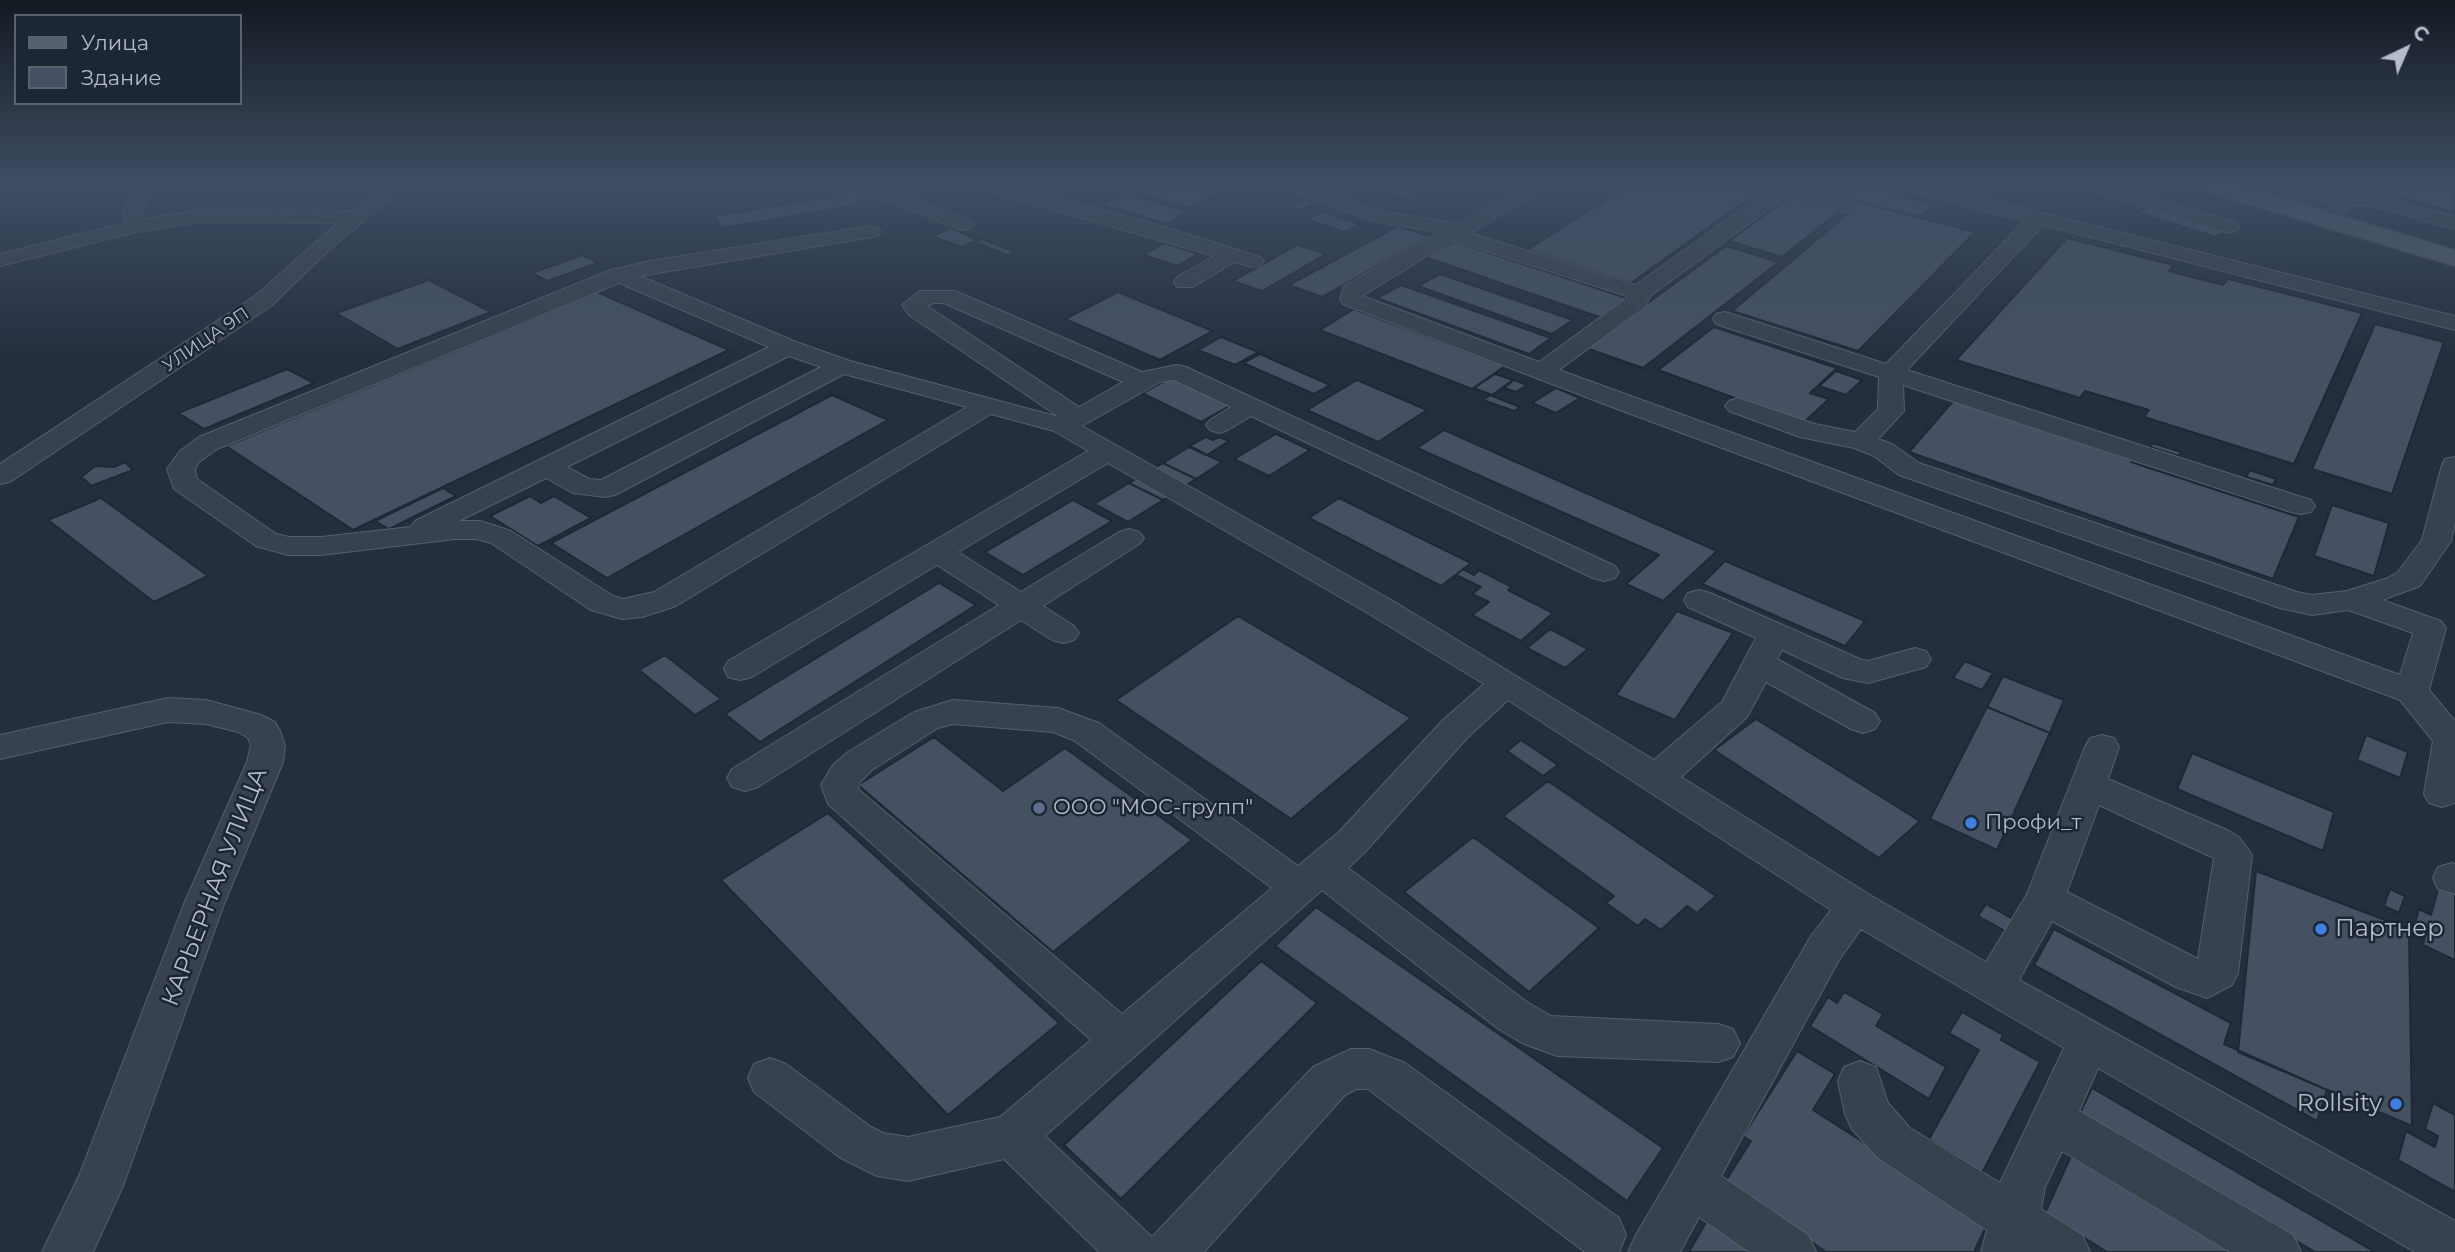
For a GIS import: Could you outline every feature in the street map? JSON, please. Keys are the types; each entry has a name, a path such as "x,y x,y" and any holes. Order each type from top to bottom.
{"main road":[{"path":"2418,243 2455,258"}],"street":[{"path":"0,260 66,243"},
{"name":"УЛИЦА 9П","path":"0,476 263,301 326,243"},
{"path":"799,243 650,267 620,275 208,443 189,457 181,469 184,483 266,540 288,546 480,530 501,537 602,603 622,609 642,607 666,599 988,405"},
{"path":"1195,243 1253,261"},
{"path":"1437,243 1352,291 1351,299 2412,692 2450,738 2452,746 2442,794"},
{"path":"1492,243 1639,293"},
{"path":"1542,371 1638,301 1639,293 1707,243"},
{"path":"1861,441 1891,411 1891,373 2015,243"},
{"path":"2140,243 2455,323"},
{"path":"1185,282 1232,254"},
{"path":"620,275 788,347 841,366 988,405 1071,422 1143,382 1164,373 1177,372 1604,572"},
{"path":"1143,382 947,296 928,296 913,305 1108,451 1382,608 1506,683 1856,906 2088,1041 2455,1248"},
{"path":"1724,320 2301,506"},
{"path":"409,536 788,347"},
{"path":"547,467 583,487 605,488 841,366"},
{"path":"1738,405 1819,434 1861,441 1883,450 1909,469 2291,601 2328,605 2399,585 2409,579 2436,541 2455,465"},
{"path":"1219,425 1251,406"},
{"path":"740,669 1108,451"},
{"path":"745,778 1129,538"},
{"path":"937,552 1063,633"},
{"path":"2409,579 2430,628 2412,692"},
{"path":"1699,600 1863,721"},
{"path":"2350,600 2430,628"},
{"path":"1655,779 1735,709 1767,649"},
{"path":"1767,649 1868,672 1915,659"},
{"path":"770,1078 855,1142 877,1154 908,1159 1012,1136 1352,842 1455,729 1506,683"},
{"name":"КАРЬЕРНАЯ УЛИЦА","path":"0,747 168,710 206,712 249,723 262,731 268,745 265,762 204,904 99,1186 67,1252"},
{"path":"1122,1041 841,795 839,785 846,774 860,761 926,720 939,715 953,712 1058,720 1087,732 1537,1030 1557,1037 1718,1043"},
{"path":"1993,986 2045,899 2102,747"},
{"path":"2045,899 2191,975 2207,980 2217,973 2233,855 2226,846 2087,785"},
{"path":"1653,1252 1825,948 1856,906"},
{"path":"2011,1236 2022,1186 2088,1041"},
{"path":"1171,1252 1329,1081 1351,1069 1369,1069 1389,1077 1602,1235"},
{"path":"1860,1081 1868,1114 1894,1143 2011,1236 2065,1252"},
{"path":"2052,1120 2276,1252"},
{"path":"1012,1136 1134,1252"},
{"path":"1692,1184 1791,1252"}],"building":[{"path":"952,243 970,243 961,247"},
{"path":"978,243 993,243 1015,252 1007,255"},
{"path":"1164,243 1198,254 1177,266 1144,255"},
{"path":"1366,243 1417,243 1322,297 1289,285"},
{"path":"1450,243 1461,243 1629,299 1602,318 1425,257"},
{"path":"1537,243 1686,243 1631,283 1527,250"},
{"path":"1737,243 1799,243 1782,257"},
{"path":"1813,243 1964,243 1858,351 1732,311"},
{"path":"2062,243 2088,243 2173,265 2169,271 2223,285 2228,279 2362,313 2294,464 2144,417 2149,410 2085,391 2080,398 1956,360"},
{"path":"1297,245 1326,254 1262,291 1233,281"},
{"path":"1726,246 1779,262 1643,368 1586,348"},
{"path":"582,255 598,263 547,281 532,273"},
{"path":"1440,274 1573,320 1552,334 1418,286"},
{"path":"429,280 491,312 398,349 336,313"},
{"path":"1401,285 1551,338 1529,354 1377,298"},
{"path":"597,292 729,350 353,530 226,446"},
{"path":"1118,292 1213,331 1160,360 1065,319"},
{"path":"1354,309 1505,366 1472,389 1320,330"},
{"path":"2375,324 2444,342 2392,494 2312,469"},
{"path":"1714,327 1837,368 1810,393 1829,399 1803,423 1658,370"},
{"path":"1221,337 1258,352 1235,365 1198,350"},
{"path":"1260,354 1330,385 1314,394 1243,363"},
{"path":"287,369 314,383 204,429 178,413"},
{"path":"1836,371 1862,380 1846,395 1819,386"},
{"path":"1495,374 1513,380 1492,395 1474,388"},
{"path":"1172,377 1232,405 1201,422 1142,393"},
{"path":"1357,380 1427,410 1378,442 1307,410"},
{"path":"1514,380 1527,385 1516,392 1504,388"},
{"path":"1556,388 1580,398 1556,413 1532,403"},
{"path":"832,395 888,420 607,578 551,543"},
{"path":"1490,395 1520,407 1514,411 1483,400"},
{"path":"1954,400 2134,458 2131,462 2299,517 2273,579 1909,452"},
{"path":"1444,430 1717,551 1663,601 1626,584 1659,555 1417,448"},
{"path":"1276,434 1310,450 1269,476 1234,459"},
{"path":"1206,437 1213,440 1219,437 1229,441 1207,455 1190,446"},
{"path":"2153,443 2181,452 2179,456 2150,447"},
{"path":"1189,447 1222,462 1196,479 1163,463"},
{"path":"125,462 133,470 91,486 84,479 79,479 95,466 114,467"},
{"path":"1163,463 1196,479 1163,500 1129,483"},
{"path":"2250,470 2276,479 2273,485 2246,477"},
{"path":"1129,483 1163,500 1128,522 1094,504"},
{"path":"443,488 456,496 389,529 375,521"},
{"path":"530,496 541,503 554,496 591,518 538,546 490,516"},
{"path":"101,498 208,576 154,602 48,520"},
{"path":"1339,498 1471,563 1441,586 1309,518"},
{"path":"1073,500 1112,521 1023,575 985,552"},
{"path":"2332,505 2389,523 2374,576 2314,556"},
{"path":"1725,561 1865,621 1845,646 1702,584"},
{"path":"1463,569 1474,575 1479,570 1512,587 1508,590 1553,613 1521,641 1472,615 1489,602 1472,594 1481,587 1456,575"},
{"path":"939,583 976,605 760,742 725,714"},
{"path":"1677,611 1733,633 1675,720 1616,695"},
{"path":"1238,616 1411,718 1291,819 1116,700"},
{"path":"1550,629 1588,649 1565,668 1527,648"},
{"path":"665,655 721,699 695,715 639,670"},
{"path":"1965,661 1993,673 1982,690 1953,678"},
{"path":"2003,676 2064,700 2050,733 1987,707"},
{"path":"1987,707 2050,733 1997,850 1930,819"},
{"path":"1756,719 1920,821 1879,858 1714,750"},
{"path":"2366,735 2408,752 2400,778 2357,760"},
{"path":"934,737 1003,791 1065,748 1192,840 1053,952 858,785"},
{"path":"1521,740 1558,765 1543,776 1507,751"},
{"path":"2192,753 2334,812 2323,851 2177,789"},
{"path":"1548,781 1716,896 1697,913 1687,906 1661,930 1645,919 1638,926 1606,903 1614,896 1503,816"},
{"path":"828,813 1059,1023 948,1115 721,880"},
{"path":"1473,837 1599,928 1529,992 1404,892"},
{"path":"2256,871 2409,929 2412,1126 2238,1052"},
{"path":"2439,886 2455,894 2455,960 2423,945 2426,932 2414,926 2419,909 2431,915"},
{"path":"2390,889 2405,896 2399,913 2384,906"},
{"path":"1986,904 2013,919 2005,931 1978,916"},
{"path":"1316,907 1663,1148 1627,1201 1275,946"},
{"path":"2054,929 2231,1023 2224,1044 2327,1090 2317,1121 2034,965"},
{"path":"1261,961 1317,1003 1121,1199 1064,1145"},
{"path":"1844,992 1883,1014 1876,1026 1946,1067 1929,1099 1810,1026 1828,997 1837,1003"},
{"path":"1962,1012 2003,1035 2001,1040 2040,1062 1982,1173 1929,1139 1979,1050 1949,1033"},
{"path":"1797,1051 1835,1074 1813,1110 1988,1222 1974,1252 1826,1252 1725,1182 1751,1141 1743,1136"},
{"path":"2092,1088 2375,1252 2315,1252 2080,1113"},
{"path":"2433,1103 2455,1115 2455,1192 2398,1160 2406,1131 2435,1147 2438,1136 2425,1129"},
{"path":"2072,1154 2236,1252 2107,1252 2045,1213"},
{"path":"1708,1219 1755,1252 1689,1252"}],"place":[{"name":"ООО \"МОС-групп\"","path":"1039,808"},
{"name":"Профи_т","path":"1971,823"},
{"name":"Партнер","path":"2321,929"},
{"name":"Rollsity","path":"2396,1104"}]}
